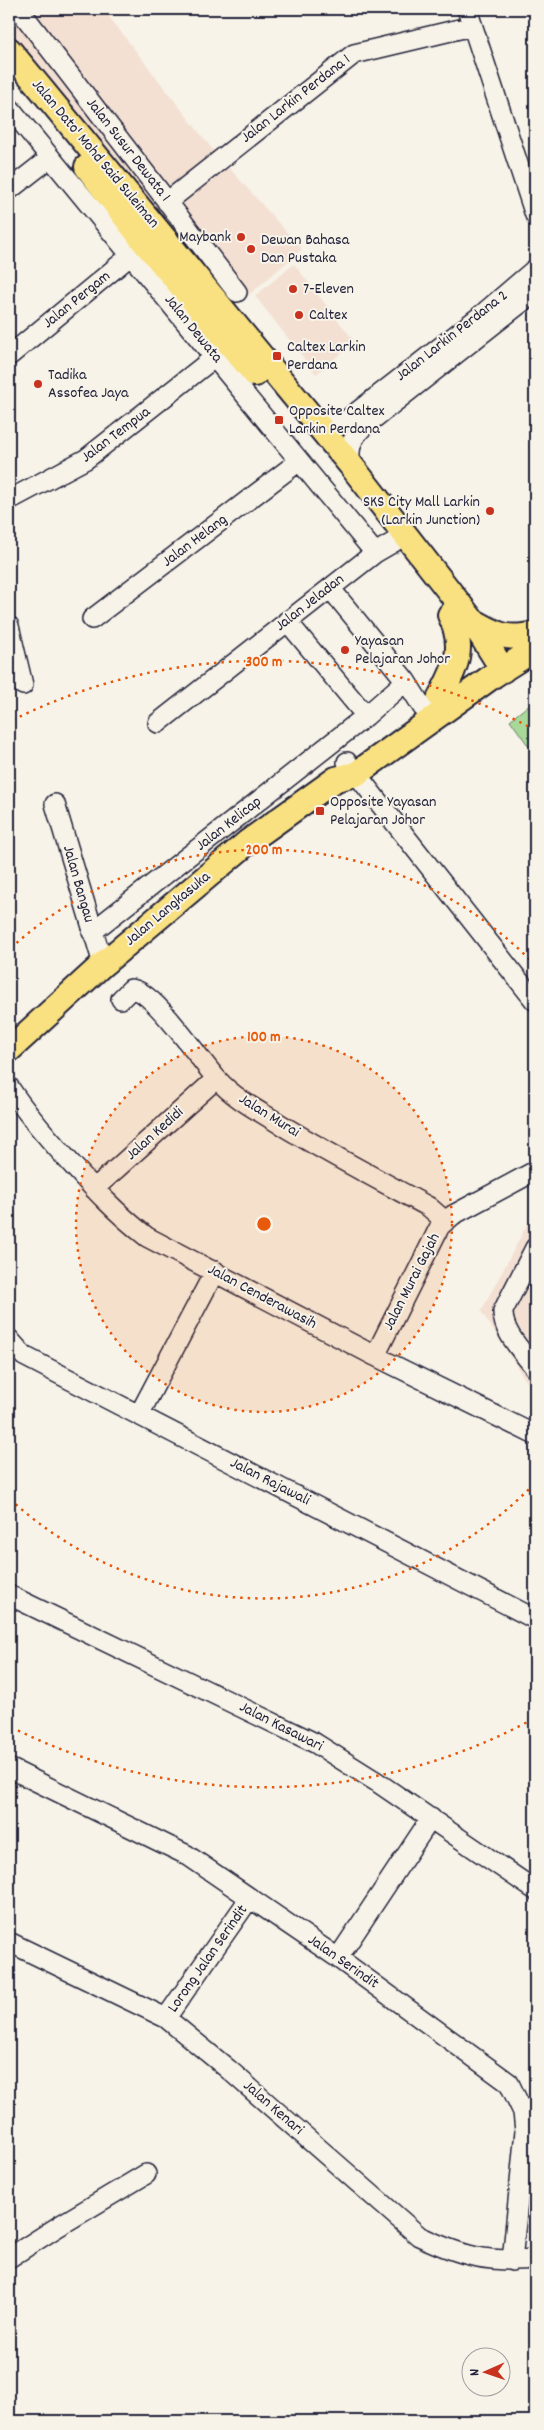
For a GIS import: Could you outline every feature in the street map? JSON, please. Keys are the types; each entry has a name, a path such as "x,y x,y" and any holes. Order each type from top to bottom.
{"main road":[{"name":"Jalan Dato' Mohd Said Suleiman","path":"9,50 384,548 461,617"},
{"name":"Jalan Dato' Mohd Said Suleiman","path":"9,67 139,249 228,343 315,424 350,464 495,667"},
{"path":"431,703 452,676 459,646 458,631 461,617 503,637 514,639 535,634"},
{"name":"Jalan Langkasuka","path":"9,1050 102,964 248,842 495,667 535,634"},
{"name":"Jalan Langkasuka","path":"346,772 431,703 495,667 535,649"}],"street":[{"name":"Jalan Susur Dewata 1","path":"19,9 237,292"},
{"name":"Jalan Larkin Perdana 1","path":"168,202 354,54 470,17"},
{"path":"470,17 535,215"},
{"path":"9,107 50,158 139,249"},
{"path":"9,190 50,158"},
{"name":"Jalan Pergam","path":"9,356 139,249"},
{"name":"Jalan Larkin Perdana 2","path":"315,424 326,426 338,424 348,419 479,317 535,269"},
{"name":"Jalan Larkin Perdana 2","path":"350,464 349,447 353,437 363,427 531,295 535,287"},
{"name":"Jalan Dewata","path":"228,343 298,462 384,548"},
{"name":"Jalan Tempua","path":"9,500 86,459 228,343"},
{"name":"Jalan Helang","path":"92,620 298,462"},
{"name":"Jalan Jeladan","path":"158,723 287,621 384,548"},
{"path":"330,588 406,681 431,703"},
{"path":"287,621 366,716"},
{"path":"9,626 24,685"},
{"name":"Jalan Kelicap","path":"92,932 366,716 406,681"},
{"path":"346,772 535,1001"},
{"name":"Jalan Bangau","path":"55,804 102,964"},
{"name":"Jalan Murai","path":"121,999 134,989 150,999 189,1042 216,1079 242,1100 300,1136 428,1207 445,1221"},
{"name":"Jalan Kedidi","path":"94,1189 216,1079"},
{"name":"Jalan Cenderawasih","path":"9,1087 24,1111"},
{"name":"Jalan Cenderawasih","path":"9,1098 24,1111 119,1216 147,1237 375,1356 535,1435"},
{"name":"Jalan Murai Gajah","path":"375,1356 445,1221 535,1171"},
{"path":"535,1248 503,1311 502,1320 506,1329 535,1368"},
{"path":"139,1415 214,1271"},
{"name":"Jalan Rajawali","path":"9,1339 24,1356 535,1619"},
{"name":"Jalan Kasawari","path":"9,1595 315,1743 431,1818 535,1890"},
{"name":"Jalan Serindit","path":"9,1768 187,1855 338,1958 509,2083 530,2130 512,2261"},
{"path":"338,1958 431,1818"},
{"name":"Lorong Jalan Serindit","path":"166,2018 249,1899"},
{"name":"Jalan Kenari","path":"9,1942 166,2018 228,2069 419,2236 453,2252 486,2260 512,2261 535,2259"},
{"path":"9,2258 146,2174"}],"shaded area":[{"path":"9,9 103,9 213,150 302,249 235,307 9,34"},
{"path":"294,264 355,342 316,374 255,296"},
{"path":"535,1210 535,1395 481,1311"}],"green space":[{"path":"535,700 535,755 510,720"}],"place":[{"name":"Maybank","path":"241,237"},
{"name":"Dewan Bahasa Dan Pustaka","path":"251,249"},
{"name":"7-Eleven","path":"293,289"},
{"name":"Caltex","path":"299,315"},
{"name":"Caltex Larkin Perdana","path":"277,356"},
{"name":"Tadika Assofea Jaya","path":"38,384"},
{"name":"Opposite Caltex Larkin Perdana","path":"279,420"},
{"name":"SKS City Mall Larkin (Larkin Junction)","path":"490,511"},
{"name":"Yayasan Pelajaran Johor","path":"345,650"},
{"name":"Opposite Yayasan Pelajaran Johor","path":"320,811"}]}
